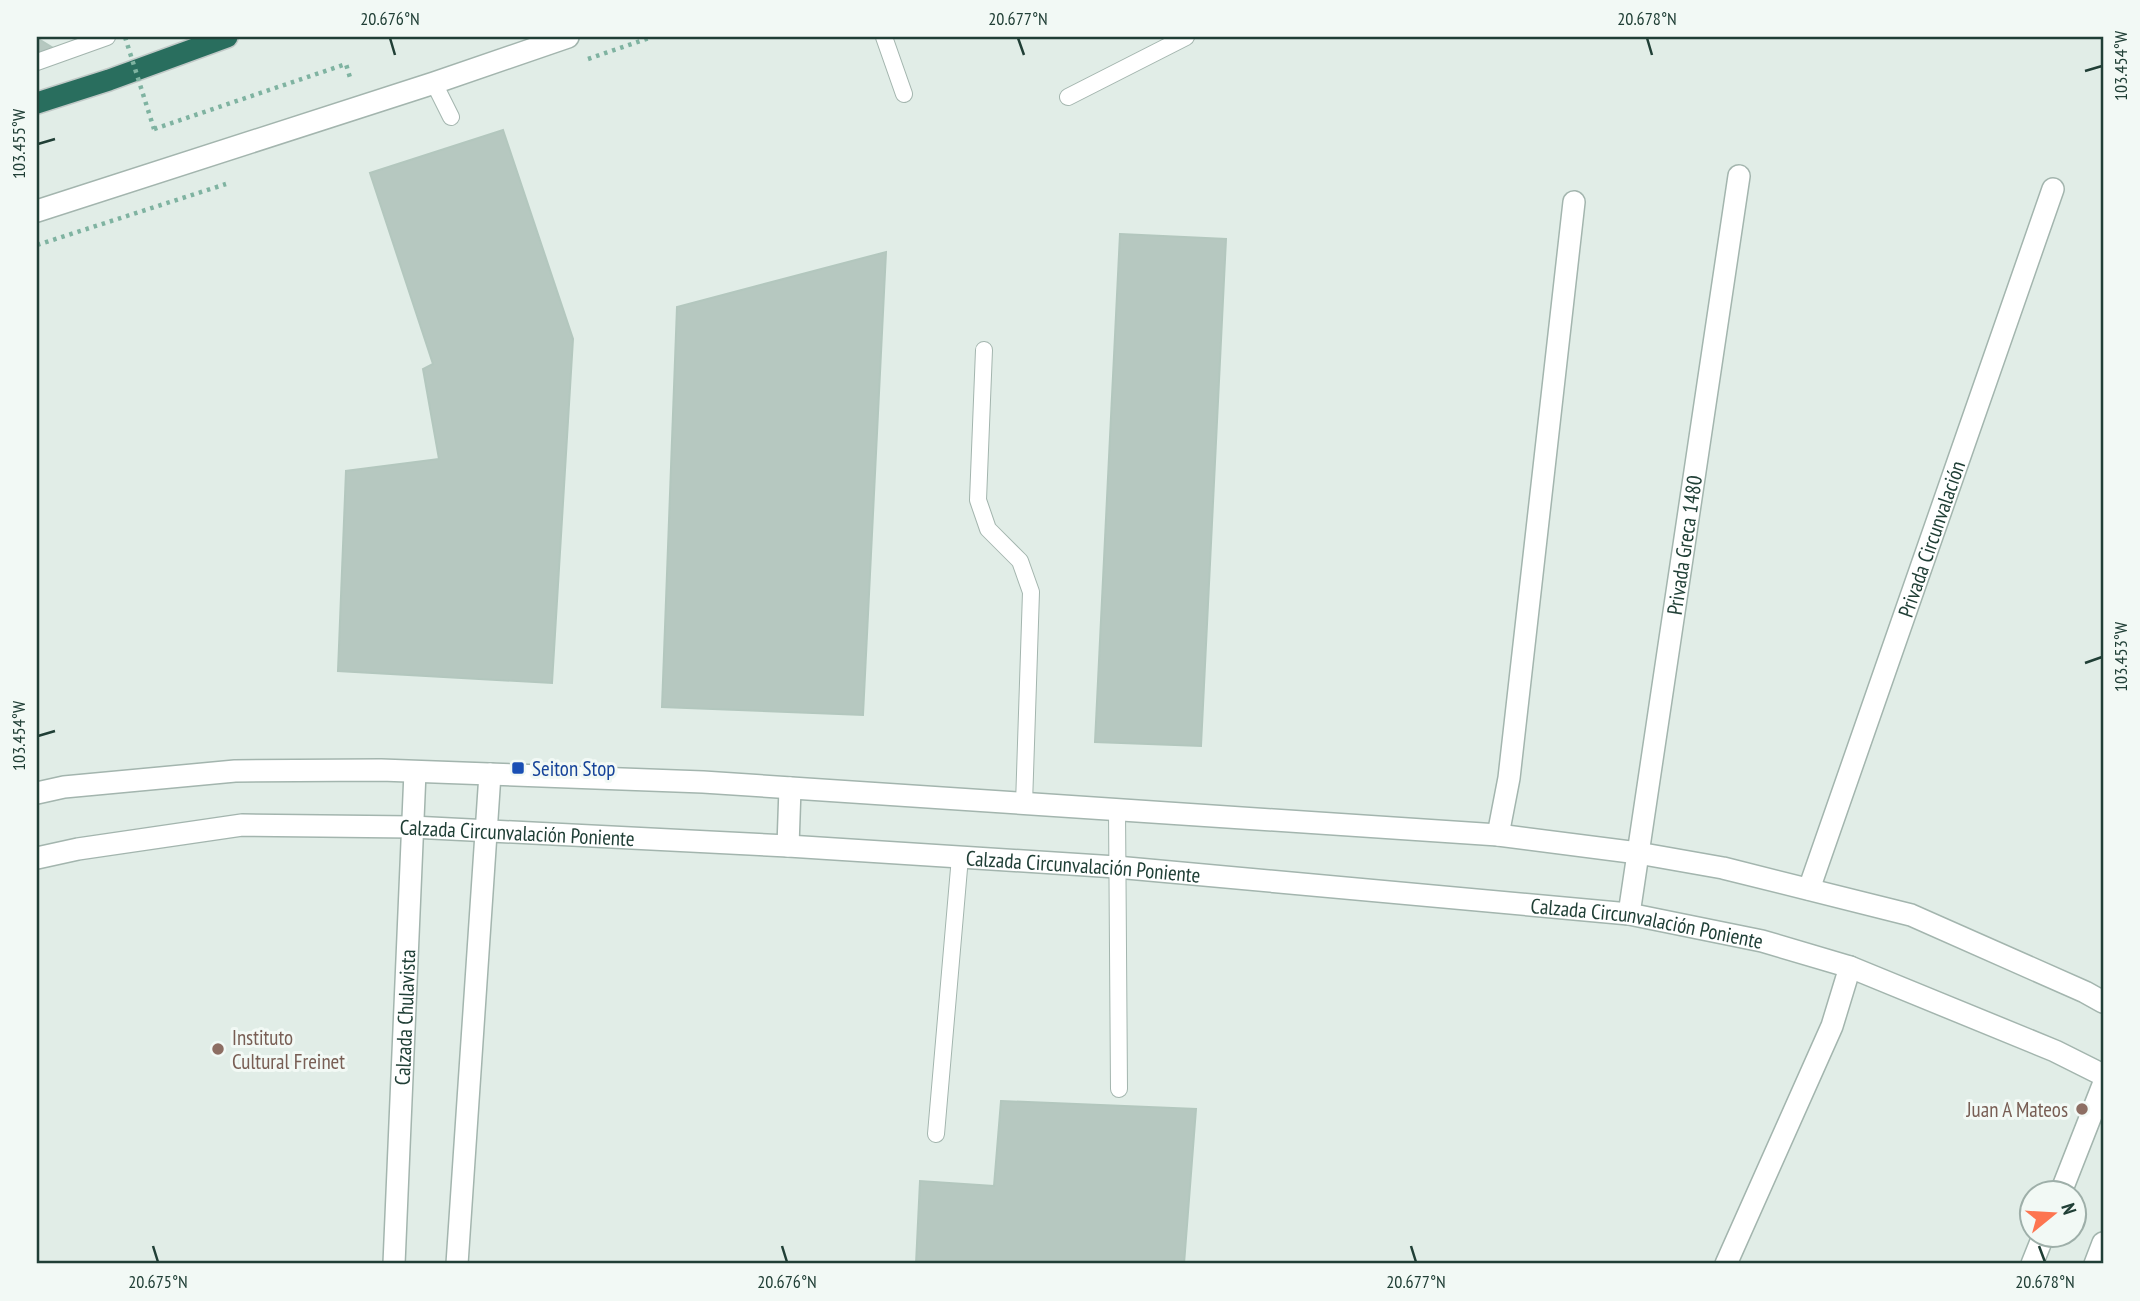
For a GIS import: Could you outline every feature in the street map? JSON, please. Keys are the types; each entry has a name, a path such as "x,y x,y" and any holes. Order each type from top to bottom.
{"highway":[{"path":"37,103 227,37"},
{"path":"37,110 109,80"}],"street":[{"path":"37,211 568,37"},
{"name":"Privada Greca 1480","path":"1629,914 1739,176"},
{"name":"Privada Circunvalación","path":"1809,889 2053,189"},
{"path":"1498,835 1509,778 1574,202"},
{"path":"37,793 64,787 235,771 489,774 704,782 1498,835 1638,853 1723,868 1911,915 2103,1002"},
{"name":"Calzada Chulavista","path":"394,1264 415,772"},
{"path":"457,1264 489,774"},
{"path":"788,846 790,788"},
{"name":"Calzada Circunvalación Poniente","path":"37,858 78,849 242,825 412,827 788,846 1116,867 1629,914 1762,941 1850,967 2055,1051 2103,1075"},
{"path":"1726,1264 1832,1026 1850,967"},
{"path":"2066,1178 2103,1085"},
{"path":"2095,1264 2103,1243"}],"lane":[{"path":"37,62 107,37"},
{"path":"884,37 904,94"},
{"path":"1068,97 1186,37"},
{"path":"434,83 451,117"},
{"path":"984,350 978,500 988,529 1020,561 1031,592 1024,804"},
{"path":"1116,809 1119,1089"},
{"path":"936,1134 960,857"}],"path":[{"path":"125,37 154,129"}],"building":[{"path":"37,38 53,48 37,53"},
{"path":"503,130 573,339 552,683 338,671 346,471 439,459 423,369 433,364 370,173"},
{"path":"1120,234 1226,239 1201,746 1095,742"},
{"path":"886,252 863,715 662,707 677,307"},
{"path":"1001,1101 1196,1109 1184,1264 916,1264 920,1181 994,1186"}],"place":[{"name":"Seiton Stop","path":"518,768"},
{"name":"Instituto Cultural Freinet","path":"218,1049"},
{"name":"Juan A Mateos","path":"2082,1109"}]}
